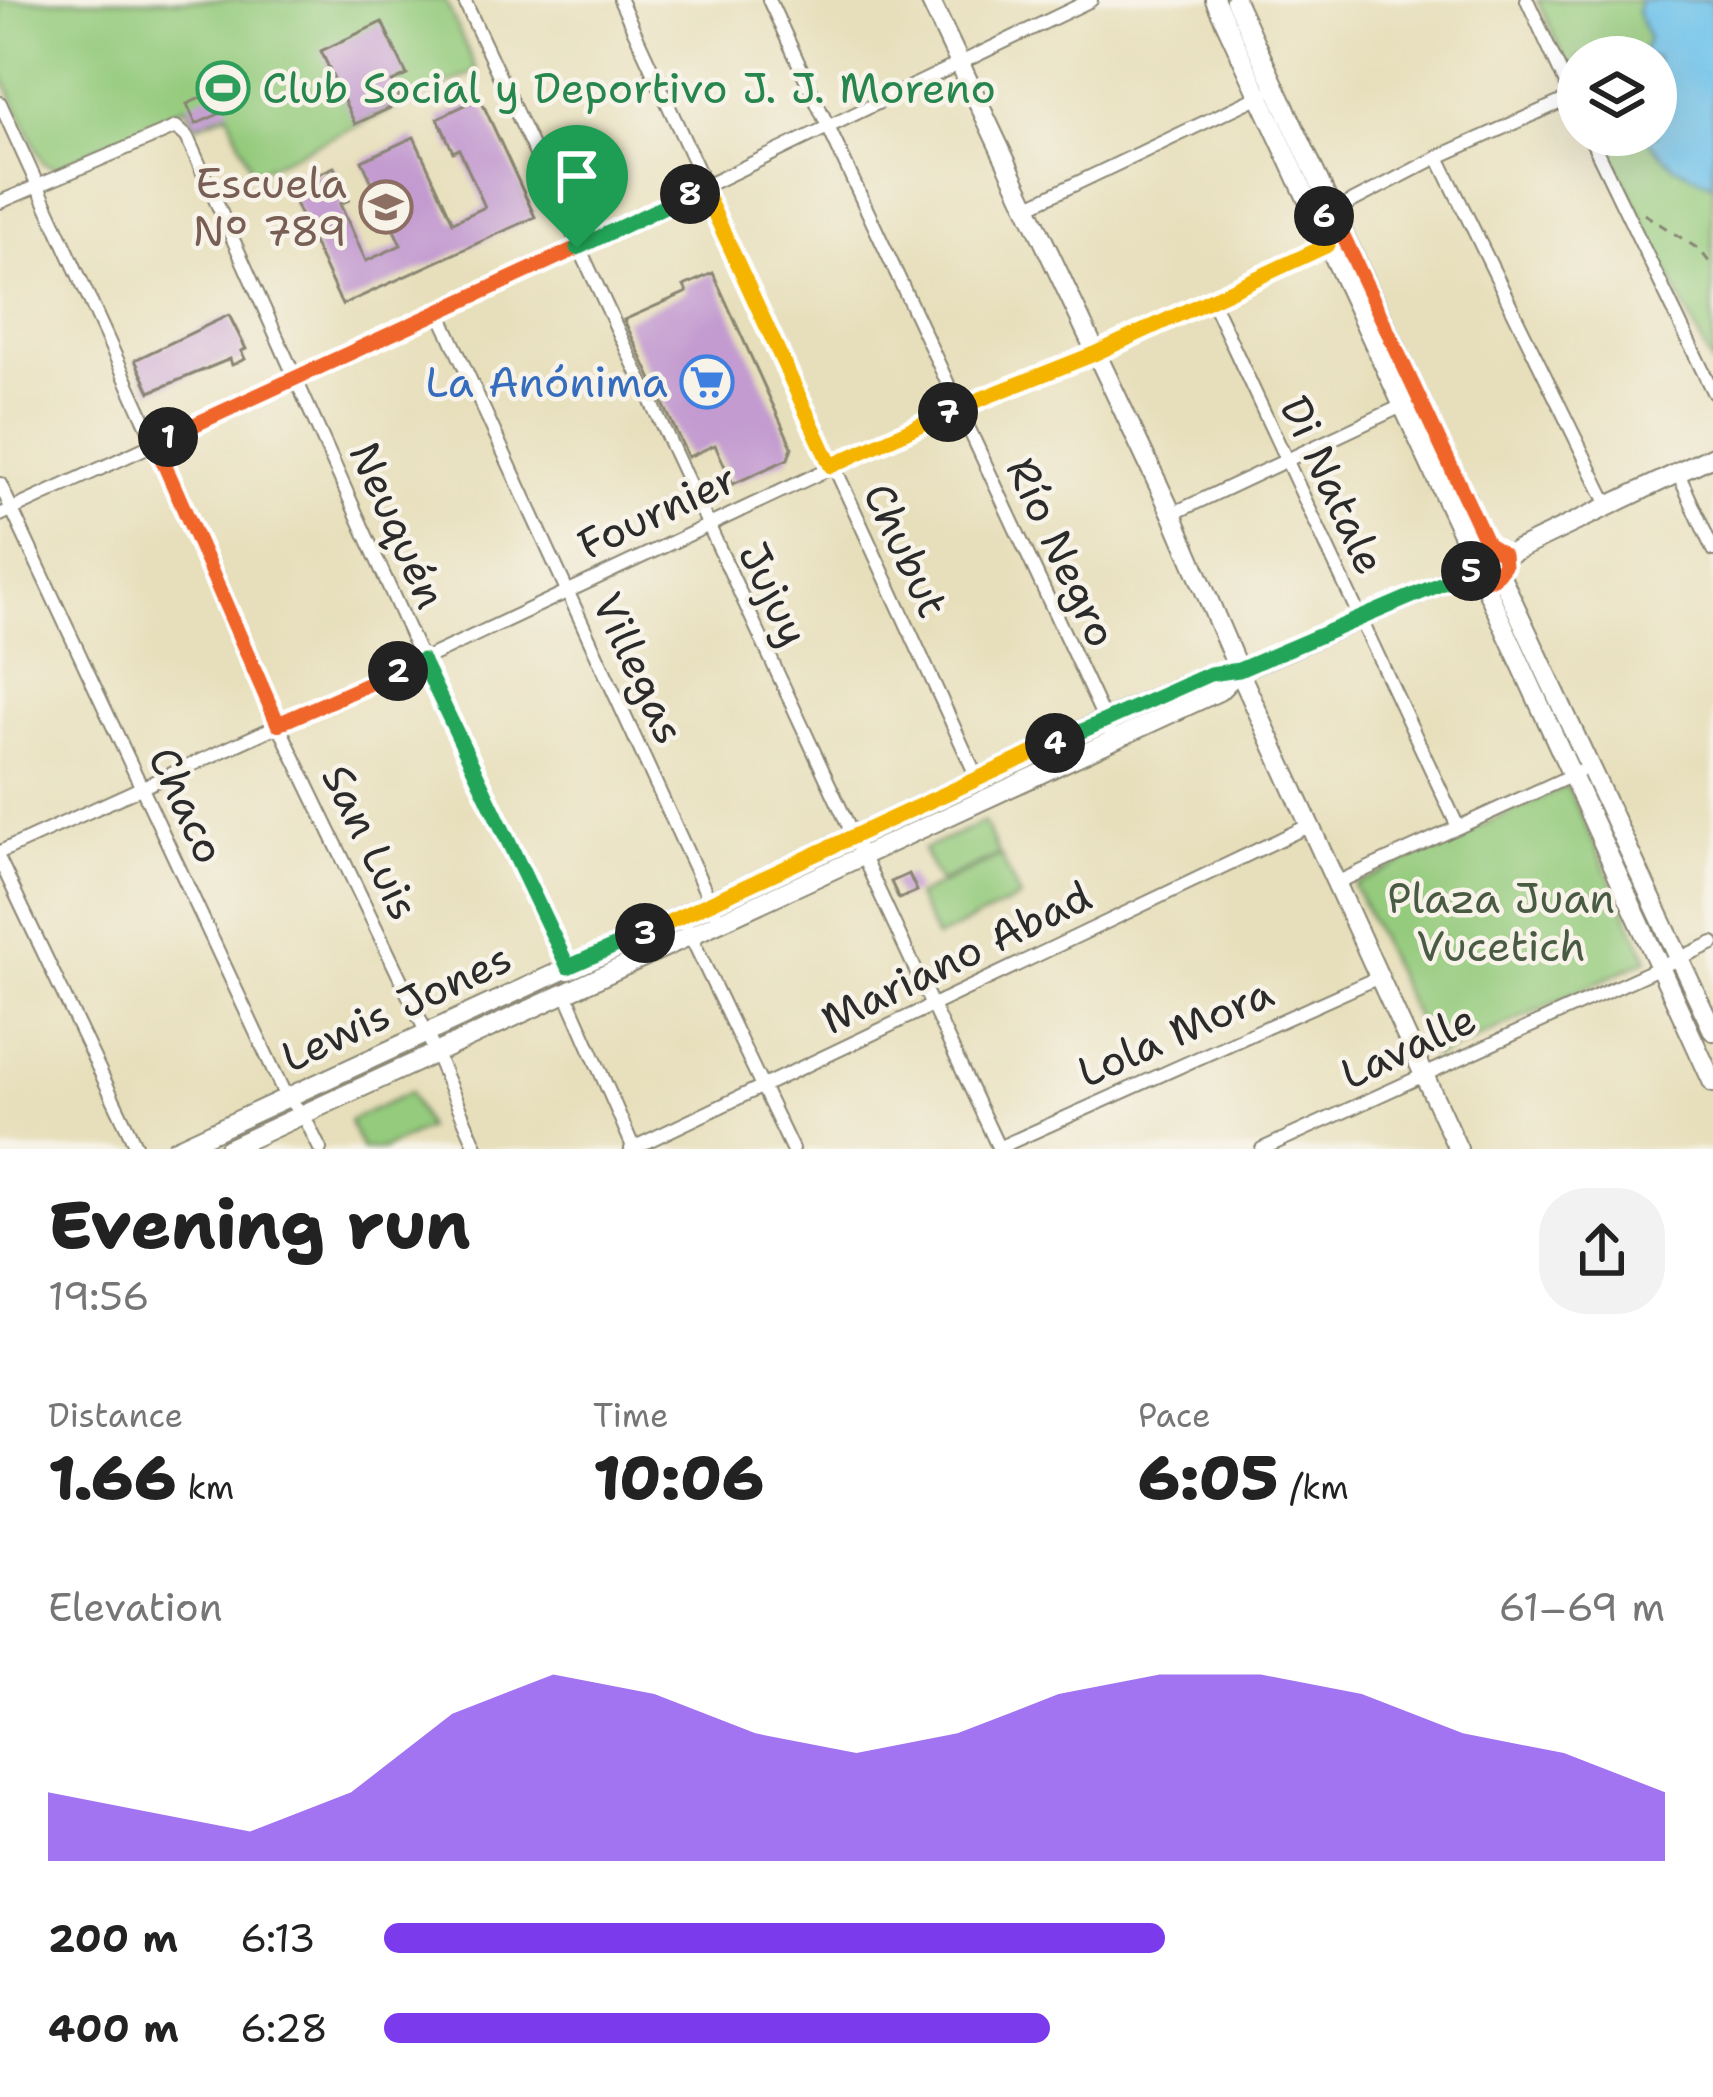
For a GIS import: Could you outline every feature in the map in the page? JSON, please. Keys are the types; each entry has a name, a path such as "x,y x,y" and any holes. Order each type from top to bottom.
{"main road":[{"path":"930,0 1172,514 1458,1149"},
{"path":"1215,0 1268,93"},
{"path":"1235,0 1268,93 1410,402 1590,765 1713,1031"},
{"name":"Lewis Jones","path":"228,1149 565,995 852,836 1210,674 1239,670 1486,563 1713,455"},
{"path":"1486,563 1572,776 1713,1083"},
{"name":"Lewis Jones","path":"715,912 862,856 986,800 1219,691 1239,670"},
{"name":"Lewis Jones","path":"176,1149 568,967 686,926"}],"street":[{"name":"Jujuy","path":"465,0 999,1149"},
{"name":"Chubut","path":"620,0 986,800"},
{"name":"Río Negro","path":"770,0 1114,740"},
{"path":"6,512 577,248 1091,0"},
{"path":"1527,0 1557,65"},
{"path":"1027,207 1268,93"},
{"name":"San Luis","path":"0,103 278,724 477,1149"},
{"path":"1324,216 1438,157 1557,111"},
{"name":"Neuquén","path":"38,187 176,127 187,136 422,660 568,967"},
{"path":"1599,156 1713,392"},
{"path":"1438,157 1608,505"},
{"path":"0,202 38,187"},
{"name":"Fournier","path":"0,856 705,524 958,408 1094,354 1336,241"},
{"name":"Di Natale","path":"1212,301 1458,827"},
{"name":"Villegas","path":"439,312 715,912"},
{"path":"1172,514 1410,402"},
{"path":"1677,471 1713,550"},
{"name":"Chaco","path":"0,484 6,512 143,788 286,1097 304,1114 320,1149"},
{"path":"1336,883 1590,765"},
{"name":"Mariano Abad","path":"633,1149 1310,825"},
{"path":"0,856 136,1149"},
{"path":"686,926 792,1149"},
{"name":"Lavalle","path":"1262,1149 1713,943"},
{"path":"568,967 565,995 633,1149"},
{"name":"Lola Mora","path":"999,1149 1379,977"}],"path":[{"path":"1626,215 1647,215 1669,227 1700,250 1713,267"}],"green space":[{"name":"Club Social y Deportivo J. J. Moreno","path":"0,0 445,0 477,71 253,173 228,113 195,126 185,106 56,168 43,163 0,70"},
{"path":"1537,0 1713,0 1713,367 1612,156 1677,156 1677,36 1557,36 1557,42"},
{"name":"Plaza Juan Vucetich","path":"1567,786 1648,959 1435,1058 1354,885"},
{"path":"984,822 999,855 939,882 923,850"},
{"path":"1001,856 1020,898 936,938 916,896"},
{"path":"410,1092 427,1128 382,1149 362,1149 349,1121"}],"water":[{"path":"1640,0 1713,0 1713,184 1663,156 1677,156 1677,36 1647,36 1637,11"}],"building":[{"name":"Club Social y Deportivo J. J. Moreno","path":"382,22 407,75 392,82 401,103 355,124 321,51"},
{"path":"221,89 230,109 196,124 187,104"},
{"name":"Escuela N° 789","path":"480,98 535,217 342,305 288,188 334,167 349,200 340,204 366,261 401,245 362,161 414,137 453,222 485,207 459,149 453,152 438,118"},
{"name":"La Anónima","path":"713,273 792,447 788,459 733,484 715,445 688,457 624,320 687,292 684,286"},
{"path":"229,315 246,349 241,351 245,359 232,365 230,359 150,392 135,360"},
{"path":"909,874 917,891 899,899 891,882"}],"place":[{"name":"Club Social y Deportivo J. J. Moreno","path":"223,88"},
{"name":"Escuela N° 789","path":"386,207"},
{"name":"La Anónima","path":"707,382"}],"route":[{"path":"703,188 831,466 958,408 1094,354 1328,245 1316,220 1332,212 1487,544 1499,549 1504,565 1489,580 1471,571 1239,670 1210,674 568,967 422,660 278,724 155,443 577,248 703,188"}]}
